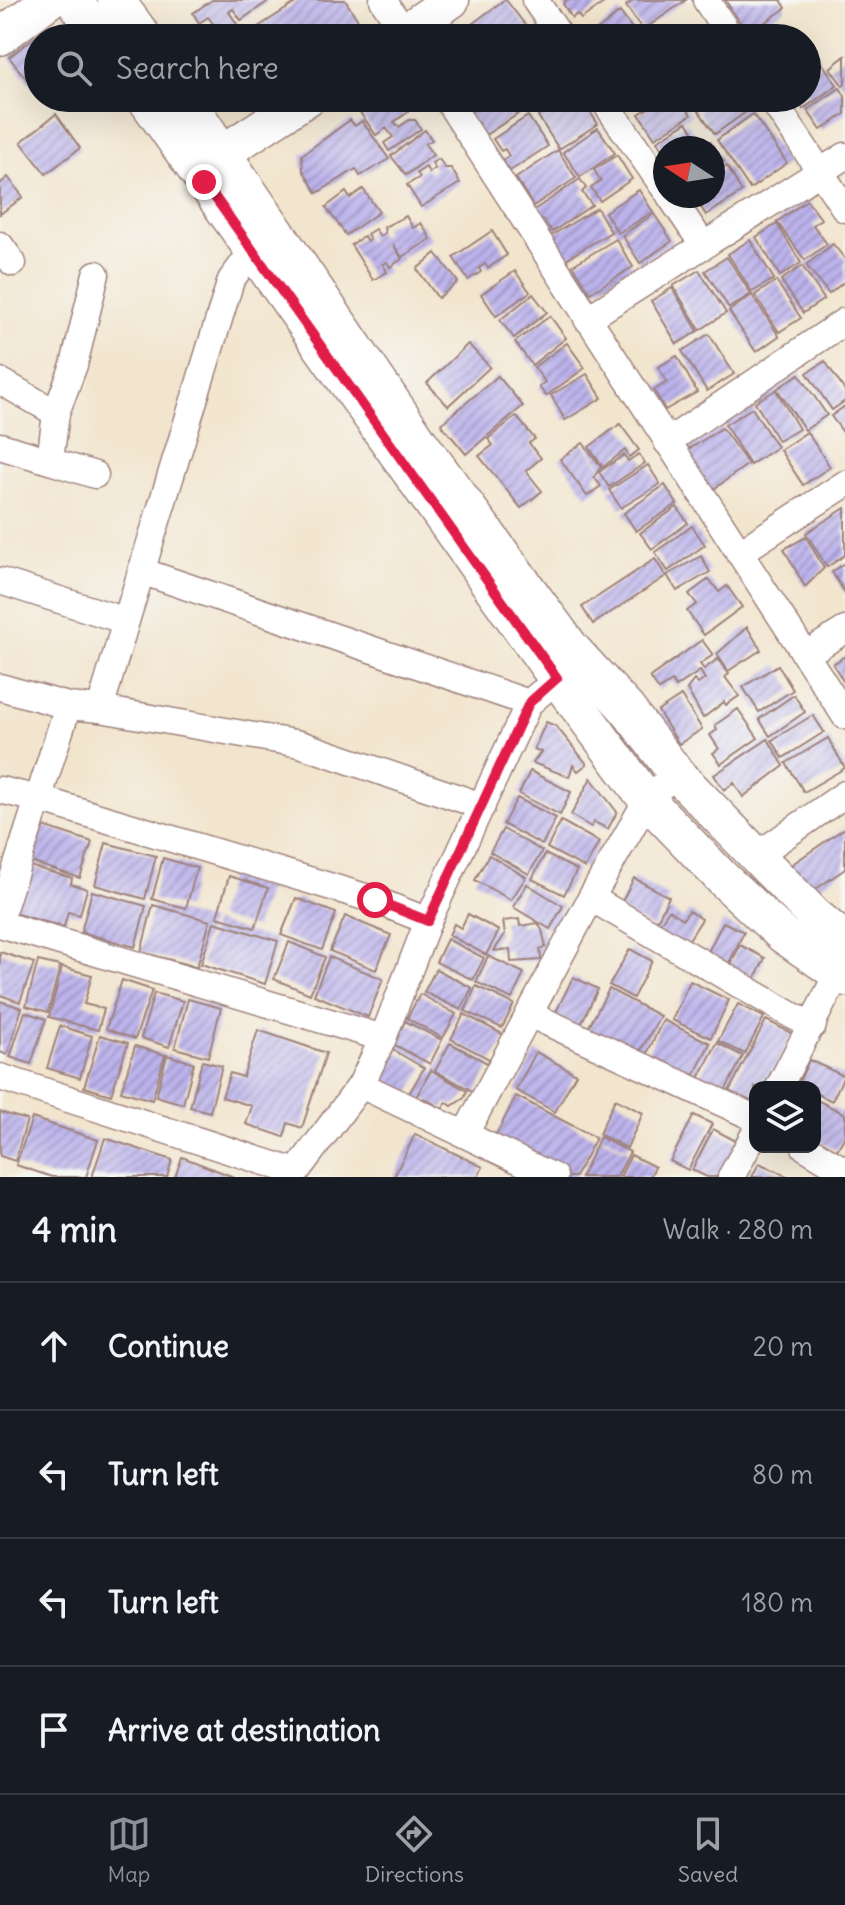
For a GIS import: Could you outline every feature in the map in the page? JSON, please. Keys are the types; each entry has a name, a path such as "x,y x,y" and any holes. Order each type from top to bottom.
{"main road":[{"path":"0,37 49,0"},
{"path":"74,0 92,24"},
{"path":"116,0 134,24"},
{"path":"419,24 451,0"},
{"path":"159,112 210,162 571,648 627,709 676,773 814,915 843,964"},
{"path":"190,112 252,252 647,800 723,879 783,935 843,964"},
{"path":"210,162 286,112"}],"street":[{"path":"383,0 396,24"},
{"path":"535,0 551,24"},
{"path":"706,0 722,24"},
{"path":"455,112 845,716"},
{"path":"612,112 653,172"},
{"path":"780,112 845,209"},
{"path":"587,319 845,156"},
{"path":"678,208 704,246"},
{"path":"100,709 231,280 252,252"},
{"path":"50,461 56,413 74,365 96,274"},
{"path":"667,442 845,321"},
{"path":"0,381 56,413"},
{"path":"0,446 95,475"},
{"path":"739,553 845,484"},
{"path":"141,571 529,703"},
{"path":"0,581 126,621"},
{"path":"805,655 845,630"},
{"path":"0,1077 294,1175 361,1085 383,1038 428,921 529,703 557,678"},
{"path":"0,687 68,706 300,744 482,806"},
{"path":"0,918 68,706"},
{"path":"465,1134 647,800 676,773"},
{"path":"0,790 375,900 428,921"},
{"path":"756,856 845,794"},
{"path":"591,898 813,1025"},
{"path":"0,924 383,1038"},
{"path":"782,1081 843,964"},
{"path":"529,1014 749,1115"},
{"path":"361,1085 554,1177"},
{"path":"731,1177 749,1144"},
{"path":"815,1153 845,1171"}],"building":[{"path":"212,0 270,0 241,20 233,9 229,12 237,24 213,24 208,17 199,23 193,13"},
{"path":"300,0 345,0 360,24 263,24"},
{"path":"506,0 525,24 472,24"},
{"path":"566,0 608,0 581,19 577,14 572,18 563,4"},
{"path":"634,0 686,0 652,24 639,24 626,6"},
{"path":"725,0 781,0 786,8 763,24 741,24"},
{"path":"620,12 629,24 605,24"},
{"path":"24,45 24,76 9,57"},
{"path":"845,56 845,84 843,86 830,68"},
{"path":"821,64 837,85 821,96"},
{"path":"840,88 845,96 845,114 821,130 808,112 821,112 821,101"},
{"path":"360,112 408,112 394,122 399,127 409,120 415,120 421,129 389,151 384,143 393,137 386,128 376,135"},
{"path":"471,112 521,112 482,137 468,114"},
{"path":"544,112 590,112 598,124 559,149 538,116"},
{"path":"642,112 689,112 691,115 658,136 654,136 639,114"},
{"path":"699,112 746,112 715,134"},
{"path":"56,114 80,148 46,174 21,142"},
{"path":"753,114 787,163 750,189 725,152 725,136 723,136"},
{"path":"528,116 548,146 510,171 502,160 509,156 493,139"},
{"path":"350,120 355,126 362,121 389,159 360,176 356,169 317,193 303,170 302,155"},
{"path":"687,122 696,136 665,136"},
{"path":"598,128 615,153 580,177 563,152"},
{"path":"425,130 432,140 425,144 433,155 406,175 391,156"},
{"path":"558,150 576,178 533,206 516,178"},
{"path":"617,155 632,179 600,201 591,188 601,181 594,170"},
{"path":"439,159 445,168 451,168 460,183 421,207 407,185 420,177 417,173 426,167 429,173 435,169 432,163"},
{"path":"725,167 742,192 725,203"},
{"path":"8,177 23,197 0,214 0,184"},
{"path":"580,179 586,188 582,192 592,205 552,232 543,219 538,222 531,212"},
{"path":"363,189 379,212 346,235 326,207 346,192 350,198"},
{"path":"639,190 653,212 618,233 605,212"},
{"path":"807,200 821,219 813,225 827,244 805,260 777,222"},
{"path":"597,208 611,232 563,261 549,237"},
{"path":"702,208 717,208 706,215"},
{"path":"654,214 672,241 640,263 622,235"},
{"path":"406,216 413,228 421,223 431,239 402,257 393,244 402,259 390,267 387,262 383,264 387,272 373,280 351,245 364,236 367,241 370,240 367,234 375,229 380,236 385,233 384,227"},
{"path":"777,224 801,263 780,276 756,237"},
{"path":"492,231 507,255 488,268 485,264 479,268 481,272 468,280 453,257"},
{"path":"616,239 633,267 590,293 573,265"},
{"path":"750,240 774,279 752,292 728,254"},
{"path":"833,244 845,259 845,281 829,294 806,265"},
{"path":"436,253 458,282 438,298 417,269"},
{"path":"727,257 751,294 729,308 705,271"},
{"path":"802,266 824,299 803,313 781,280"},
{"path":"699,270 726,313 700,330 673,286"},
{"path":"515,271 530,292 496,316 481,294"},
{"path":"776,281 801,318 779,332 755,295"},
{"path":"672,288 698,331 677,344 651,301"},
{"path":"533,294 547,312 514,338 500,320"},
{"path":"752,295 779,336 756,352 729,311"},
{"path":"550,316 566,338 532,365 515,342"},
{"path":"709,334 734,374 707,391 682,351"},
{"path":"567,343 585,368 546,396 539,387 545,382 534,367"},
{"path":"468,344 490,367 448,406 427,383"},
{"path":"677,356 697,392 665,410 654,390 667,382 658,367"},
{"path":"825,361 845,391 845,401 832,410 807,373"},
{"path":"587,374 602,398 565,420 551,395"},
{"path":"799,374 827,415 805,430 777,389"},
{"path":"498,376 523,406 466,454 441,424"},
{"path":"776,390 799,429 778,441 755,402"},
{"path":"845,406 845,435 831,416"},
{"path":"752,408 777,447 750,465 725,425"},
{"path":"516,416 535,439 529,443 541,458 526,471 542,491 521,508 479,456 493,445 488,439"},
{"path":"620,424 639,450 629,457 625,450 603,467 589,447"},
{"path":"722,428 748,464 711,491 684,452"},
{"path":"807,432 830,467 803,485 780,450"},
{"path":"583,443 601,467 594,477 601,486 587,496 560,459"},
{"path":"639,454 645,463 609,487 599,472 624,455 628,461"},
{"path":"648,465 660,484 621,508 609,490"},
{"path":"665,485 677,504 636,531 624,513"},
{"path":"677,507 688,523 652,549 640,533"},
{"path":"845,508 845,555 827,567 806,533"},
{"path":"692,526 705,545 668,571 655,552"},
{"path":"806,537 824,568 805,587 784,549"},
{"path":"701,556 710,572 677,591 667,575"},
{"path":"655,559 666,576 593,624 582,607"},
{"path":"845,563 845,593 832,572"},
{"path":"709,579 719,592 727,586 742,607 704,635 687,611 697,604 689,594"},
{"path":"747,627 761,650 728,671 717,654"},
{"path":"702,640 713,655 700,664 704,669 718,659 729,674 725,677 739,696 726,705 724,702 703,718 687,689 694,680 698,684 705,679 700,671 676,687 672,681 659,690 650,677"},
{"path":"845,656 845,684 833,664"},
{"path":"778,665 793,690 759,712 743,687"},
{"path":"794,695 805,712 770,736 759,719"},
{"path":"681,696 702,729 679,744 658,711"},
{"path":"738,709 758,738 721,764 713,753 719,749 710,735 717,730 715,725"},
{"path":"813,715 824,732 783,758 772,740"},
{"path":"546,722 556,726 587,764 578,771 573,765 569,777 533,763 541,752 534,749"},
{"path":"828,738 845,768 804,792 786,763"},
{"path":"768,739 784,766 743,797 734,783 724,790 714,775"},
{"path":"530,771 571,792 560,815 519,794"},
{"path":"591,778 617,812 608,829 594,822 591,827 571,815"},
{"path":"517,798 556,818 542,845 503,824"},
{"path":"561,821 599,842 585,868 547,848"},
{"path":"40,825 92,842 80,878 28,861"},
{"path":"845,828 845,869 810,893 791,865"},
{"path":"503,829 542,851 529,874 490,852"},
{"path":"106,843 156,856 145,899 95,885"},
{"path":"545,854 577,870 564,895 532,879"},
{"path":"489,855 526,877 511,900 475,880"},
{"path":"163,858 197,868 186,908 152,899"},
{"path":"26,865 72,878 71,884 87,889 80,915 68,912 64,927 13,913"},
{"path":"229,876 268,888 255,928 217,917"},
{"path":"634,878 669,897 653,928 618,909"},
{"path":"527,884 563,906 550,929 513,907"},
{"path":"92,891 146,906 135,947 81,932"},
{"path":"296,898 336,913 322,950 281,935"},
{"path":"153,905 210,921 197,967 141,952"},
{"path":"669,910 683,919 689,911 702,919 683,949 653,933"},
{"path":"468,914 499,931 486,955 449,935 454,924 461,928"},
{"path":"345,916 391,935 376,970 330,951"},
{"path":"519,919 520,926 538,923 542,930 546,947 540,949 541,960 511,962 510,949 494,951 505,934 503,921"},
{"path":"214,922 278,941 265,984 201,964"},
{"path":"723,922 744,932 725,971 704,960"},
{"path":"447,939 484,958 473,980 436,962"},
{"path":"289,942 325,957 310,994 274,979"},
{"path":"740,945 765,958 752,985 727,972"},
{"path":"630,949 652,961 633,998 609,985"},
{"path":"0,952 34,963 20,1002 0,995"},
{"path":"488,956 524,973 512,999 476,982"},
{"path":"329,957 383,979 368,1017 314,995"},
{"path":"38,961 60,966 48,1012 26,1006"},
{"path":"62,967 92,975 84,1004 104,1009 98,1030 49,1017"},
{"path":"436,969 472,988 461,1010 424,992"},
{"path":"573,977 598,989 579,1028 554,1016"},
{"path":"122,980 152,990 135,1039 106,1029"},
{"path":"690,981 729,1000 711,1038 672,1020"},
{"path":"476,986 514,1004 502,1028 465,1011"},
{"path":"609,989 660,1016 637,1057 587,1030"},
{"path":"154,993 183,1001 169,1047 141,1038"},
{"path":"420,994 456,1014 443,1038 407,1018"},
{"path":"188,999 221,1008 208,1057 175,1048"},
{"path":"0,1001 22,1008 7,1055 0,1052"},
{"path":"738,1004 764,1017 745,1054 718,1041"},
{"path":"25,1012 46,1019 31,1064 10,1057"},
{"path":"464,1014 506,1036 493,1061 451,1039"},
{"path":"663,1020 710,1043 690,1084 643,1062"},
{"path":"766,1020 793,1034 768,1081 749,1081 749,1105 726,1097"},
{"path":"405,1021 442,1040 430,1064 393,1044"},
{"path":"60,1026 92,1036 80,1078 47,1068"},
{"path":"258,1030 326,1053 302,1128 288,1123 284,1137 246,1124 252,1106 222,1097 230,1073 243,1077"},
{"path":"100,1035 128,1043 111,1095 84,1087"},
{"path":"450,1043 491,1065 476,1093 435,1071"},
{"path":"717,1043 743,1056 721,1099 695,1086"},
{"path":"135,1046 165,1055 152,1100 121,1091"},
{"path":"393,1050 424,1068 407,1097 376,1079"},
{"path":"536,1052 576,1074 555,1112 516,1090"},
{"path":"167,1055 194,1063 183,1104 156,1096"},
{"path":"809,1060 844,1076 832,1101 821,1096 821,1081 799,1081"},
{"path":"202,1061 222,1066 210,1112 190,1107"},
{"path":"431,1070 467,1091 464,1098 452,1106 446,1102 443,1109 424,1098 419,1105 414,1101"},
{"path":"516,1096 596,1138 575,1177 566,1177 494,1139"},
{"path":"615,1099 643,1113 627,1148 599,1134"},
{"path":"821,1102 845,1114 845,1136 837,1150 821,1142"},
{"path":"0,1112 27,1120 15,1161 0,1156"},
{"path":"694,1115 712,1124 688,1170 670,1161"},
{"path":"32,1118 98,1140 86,1177 52,1177 16,1165"},
{"path":"713,1129 738,1142 721,1177 707,1177 692,1170"},
{"path":"415,1134 483,1167 478,1177 394,1177"},
{"path":"600,1137 630,1152 617,1177 581,1177"},
{"path":"105,1138 172,1160 167,1177 92,1177"},
{"path":"631,1155 655,1167 650,1177 620,1177"},
{"path":"182,1157 234,1177 175,1177"},
{"path":"759,1163 789,1177 752,1177"}],"route":[{"path":"204,182 557,678 529,703 428,921 375,900"}]}
